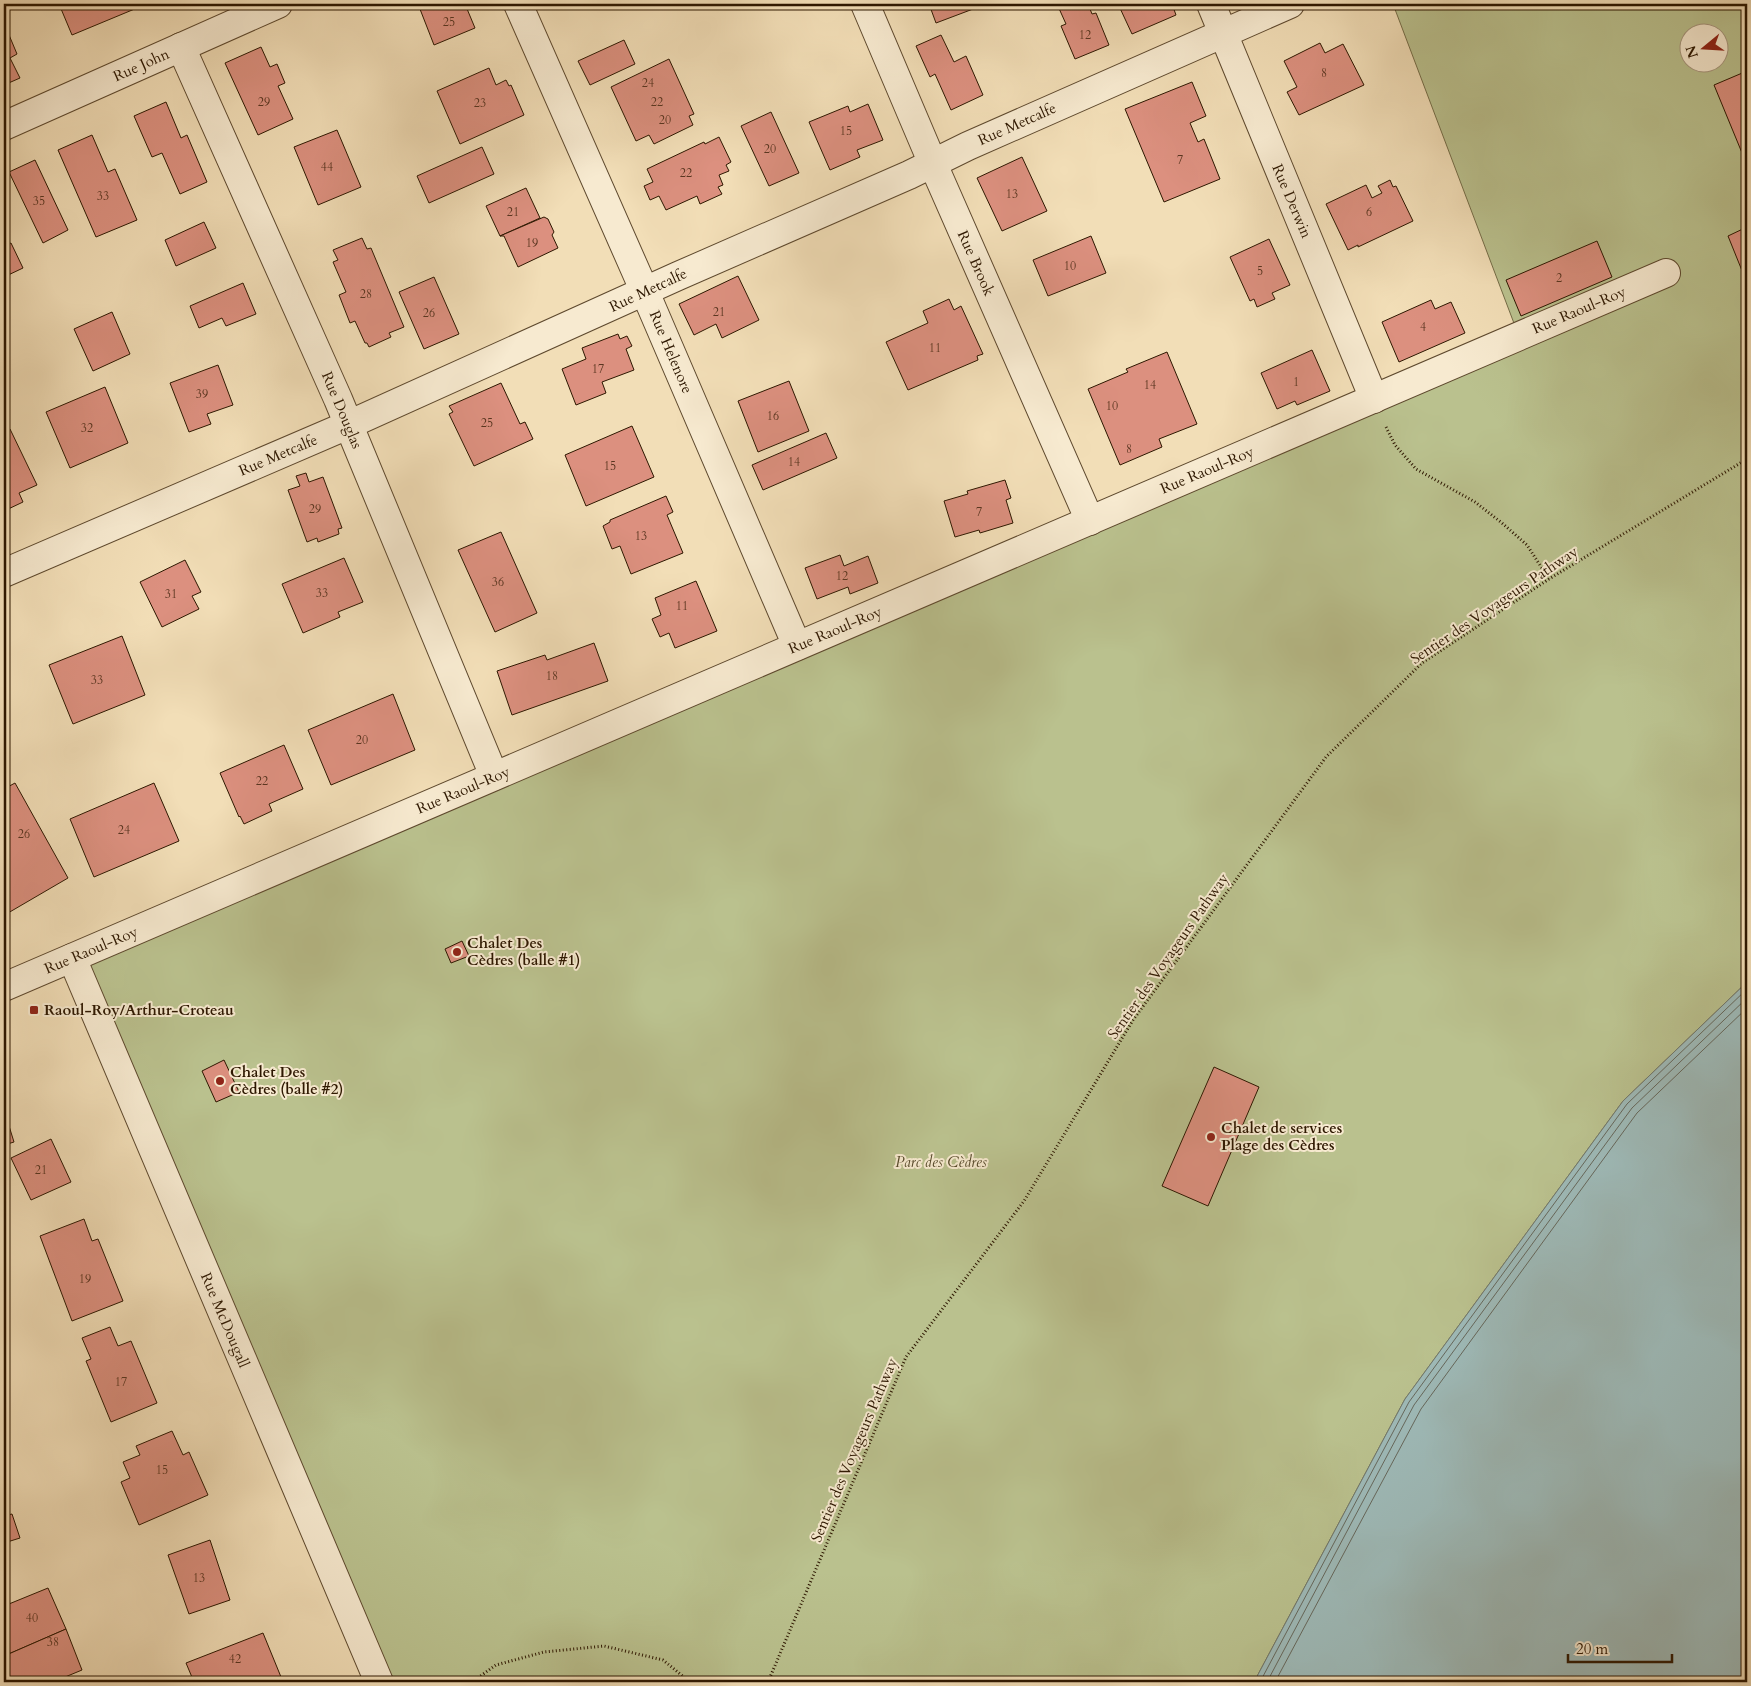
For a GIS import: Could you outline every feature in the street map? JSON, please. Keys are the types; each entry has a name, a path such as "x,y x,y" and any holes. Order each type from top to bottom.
{"street":[{"name":"Rue John","path":"4,126 278,4"},
{"name":"Rue Helenore","path":"518,4 645,292 797,646"},
{"name":"Rue Brook","path":"865,4 1090,521"},
{"name":"Rue Derwin","path":"1211,4 1374,399"},
{"name":"Rue Metcalfe","path":"4,573 348,425 933,164 968,146 1290,4"},
{"name":"Rue Douglas","path":"181,47 348,425 494,776"},
{"name":"Rue Raoul-Roy","path":"4,987 1666,273"},
{"name":"Rue McDougall","path":"72,958 379,1682"}],"path":[{"path":"1374,399 1395,445 1416,469 1475,502 1502,523 1527,545 1549,578"},
{"name":"Sentier des Voyageurs Pathway","path":"768,1682 906,1357 1024,1201 1133,1020 1326,757 1422,663 1549,578 1747,459"},
{"path":"472,1682 496,1665 544,1652 604,1646 663,1660 690,1682"}],"green space":[{"name":"Parc des Cèdres","path":"1393,4 1747,4 1747,982 1623,1101 1405,1399 1254,1682 379,1682 72,958 1523,347"}],"water":[{"path":"1747,982 1747,1682 1254,1682 1405,1399 1623,1101"}],"building":[{"path":"59,4 136,4 137,8 72,35"},
{"path":"418,4 465,4 475,28 434,45"},
{"path":"929,4 980,4 981,6 936,23"},
{"path":"1057,4 1088,4 1092,14 1096,13 1109,45 1075,59 1061,26 1066,24"},
{"path":"1124,4 1172,4 1176,15 1132,34 1119,6"},
{"path":"4,23 17,54 10,58 20,78 4,85"},
{"path":"941,35 954,62 966,56 983,95 951,110 935,74 930,77 916,46"},
{"path":"624,40 635,64 590,85 578,61"},
{"path":"1320,43 1325,53 1343,44 1364,85 1299,115 1287,92 1297,87 1284,61"},
{"path":"261,47 270,67 277,64 285,83 278,86 293,119 258,135 225,63"},
{"path":"669,59 694,114 689,116 693,125 654,144 649,135 636,141 611,87"},
{"path":"489,68 496,85 506,80 509,86 511,85 524,115 460,144 437,91"},
{"path":"1747,71 1747,165 1714,85"},
{"path":"1192,82 1206,116 1190,123 1198,142 1204,139 1220,179 1164,202 1125,109"},
{"path":"166,102 181,138 187,135 207,182 180,194 162,153 152,157 134,116"},
{"path":"868,104 883,140 857,150 860,157 830,170 809,122 848,106 850,112"},
{"path":"771,112 799,173 769,186 741,126"},
{"path":"337,130 361,187 318,205 294,147"},
{"path":"92,135 108,172 115,169 137,220 96,237 58,150"},
{"path":"719,137 731,162 726,165 729,171 719,175 723,185 718,187 722,194 700,204 697,196 666,210 659,196 650,200 644,186 653,182 647,169 704,142 705,144"},
{"path":"482,147 494,174 429,203 417,176"},
{"path":"1022,157 1047,211 1002,231 977,178"},
{"path":"35,160 68,230 43,243 9,172"},
{"path":"1390,180 1393,187 1396,186 1413,221 1348,250 1326,204 1366,185 1372,198 1382,193 1378,186"},
{"path":"526,188 540,218 500,236 486,206"},
{"path":"544,217 548,219 554,232 552,235 558,248 518,267 504,236 500,236"},
{"path":"204,222 216,248 176,266 165,240"},
{"path":"1747,227 1747,283 1728,236"},
{"path":"1091,236 1106,273 1048,296 1033,260"},
{"path":"362,238 367,249 371,248 404,327 389,333 391,337 369,347 365,343 355,321 350,323 339,295 346,292 333,262 338,260 333,250"},
{"path":"1269,239 1290,285 1272,293 1275,299 1257,307 1254,299 1250,301 1230,257"},
{"path":"4,241 6,245 11,243 23,268 4,277"},
{"path":"1597,241 1612,277 1521,316 1506,280"},
{"path":"738,276 759,320 722,338 716,324 694,335 679,304"},
{"path":"434,277 459,334 424,349 399,292"},
{"path":"243,283 256,314 226,326 222,318 199,328 190,306"},
{"path":"949,299 954,310 961,306 983,354 977,356 978,360 908,390 886,342 928,323 923,311"},
{"path":"1431,300 1435,309 1451,302 1465,333 1399,362 1382,322"},
{"path":"112,312 130,354 93,371 74,329"},
{"path":"618,334 620,339 627,336 632,346 626,349 634,370 602,382 606,393 576,405 562,369 586,359 582,348"},
{"path":"1312,350 1330,391 1297,405 1295,401 1277,409 1261,373"},
{"path":"1167,352 1197,424 1159,439 1162,447 1120,465 1088,389 1128,372 1126,369"},
{"path":"218,365 233,405 207,414 211,424 189,432 170,383"},
{"path":"789,381 809,431 758,452 738,401"},
{"path":"501,383 520,424 525,422 533,439 474,466 449,414 453,412 449,406"},
{"path":"105,387 128,443 70,468 46,412"},
{"path":"632,426 654,477 586,506 565,455"},
{"path":"10,429 37,485 19,493 23,502 4,511 4,432"},
{"path":"826,433 837,458 763,490 752,465"},
{"path":"306,473 309,482 323,477 342,528 338,529 339,534 318,542 317,538 307,542 288,490 300,486 296,476"},
{"path":"1005,480 1011,498 1006,500 1013,523 980,533 979,530 955,537 944,501 968,494 967,491"},
{"path":"666,496 673,512 667,515 683,553 631,574 620,546 612,549 603,526 610,522 610,520"},
{"path":"501,532 537,613 495,632 458,550"},
{"path":"840,555 844,566 868,556 878,583 850,594 848,587 817,599 805,568"},
{"path":"344,558 363,602 338,612 340,617 303,633 282,584"},
{"path":"185,560 201,592 192,596 199,609 162,627 140,582"},
{"path":"696,581 717,631 675,648 669,633 660,637 652,619 661,615 655,598"},
{"path":"122,636 145,695 73,724 49,665"},
{"path":"594,643 608,681 512,715 497,671 545,655 547,660"},
{"path":"393,694 415,750 331,785 308,730"},
{"path":"284,745 303,789 269,804 272,811 244,824 239,817 220,773"},
{"path":"15,783 68,878 8,913 4,906 4,789"},
{"path":"154,783 179,841 94,877 70,819"},
{"name":"Chalet Des Cèdres (balle #1)","path":"462,941 469,956 451,963 445,949"},
{"name":"Chalet Des Cèdres (balle #2)","path":"224,1060 239,1092 216,1102 202,1071"},
{"name":"Chalet de services Plage des Cèdres","path":"1214,1067 1259,1087 1208,1206 1162,1186"},
{"path":"4,1110 14,1142 4,1145"},
{"path":"51,1139 71,1182 31,1200 11,1158"},
{"path":"84,1219 92,1241 98,1239 123,1301 72,1321 40,1236"},
{"path":"110,1327 118,1346 131,1341 157,1403 111,1422 86,1361 91,1359 82,1338"},
{"path":"172,1431 183,1455 189,1452 208,1495 139,1525 121,1482 130,1478 123,1462 140,1455 136,1446"},
{"path":"12,1514 20,1538 4,1543 4,1516"},
{"path":"210,1540 230,1600 189,1614 168,1555"},
{"path":"48,1588 66,1629 4,1656 4,1606"},
{"path":"66,1629 82,1670 53,1682 14,1682 12,1677 7,1679 4,1670 4,1656"},
{"path":"263,1633 281,1677 269,1682 194,1682 186,1663"}],"place":[{"name":"Chalet Des Cèdres (balle #1)","path":"457,952"},
{"name":"Raoul-Roy/Arthur-Croteau","path":"34,1010"},
{"name":"Chalet Des Cèdres (balle #2)","path":"220,1081"},
{"name":"Chalet de services Plage des Cèdres","path":"1211,1137"}]}
